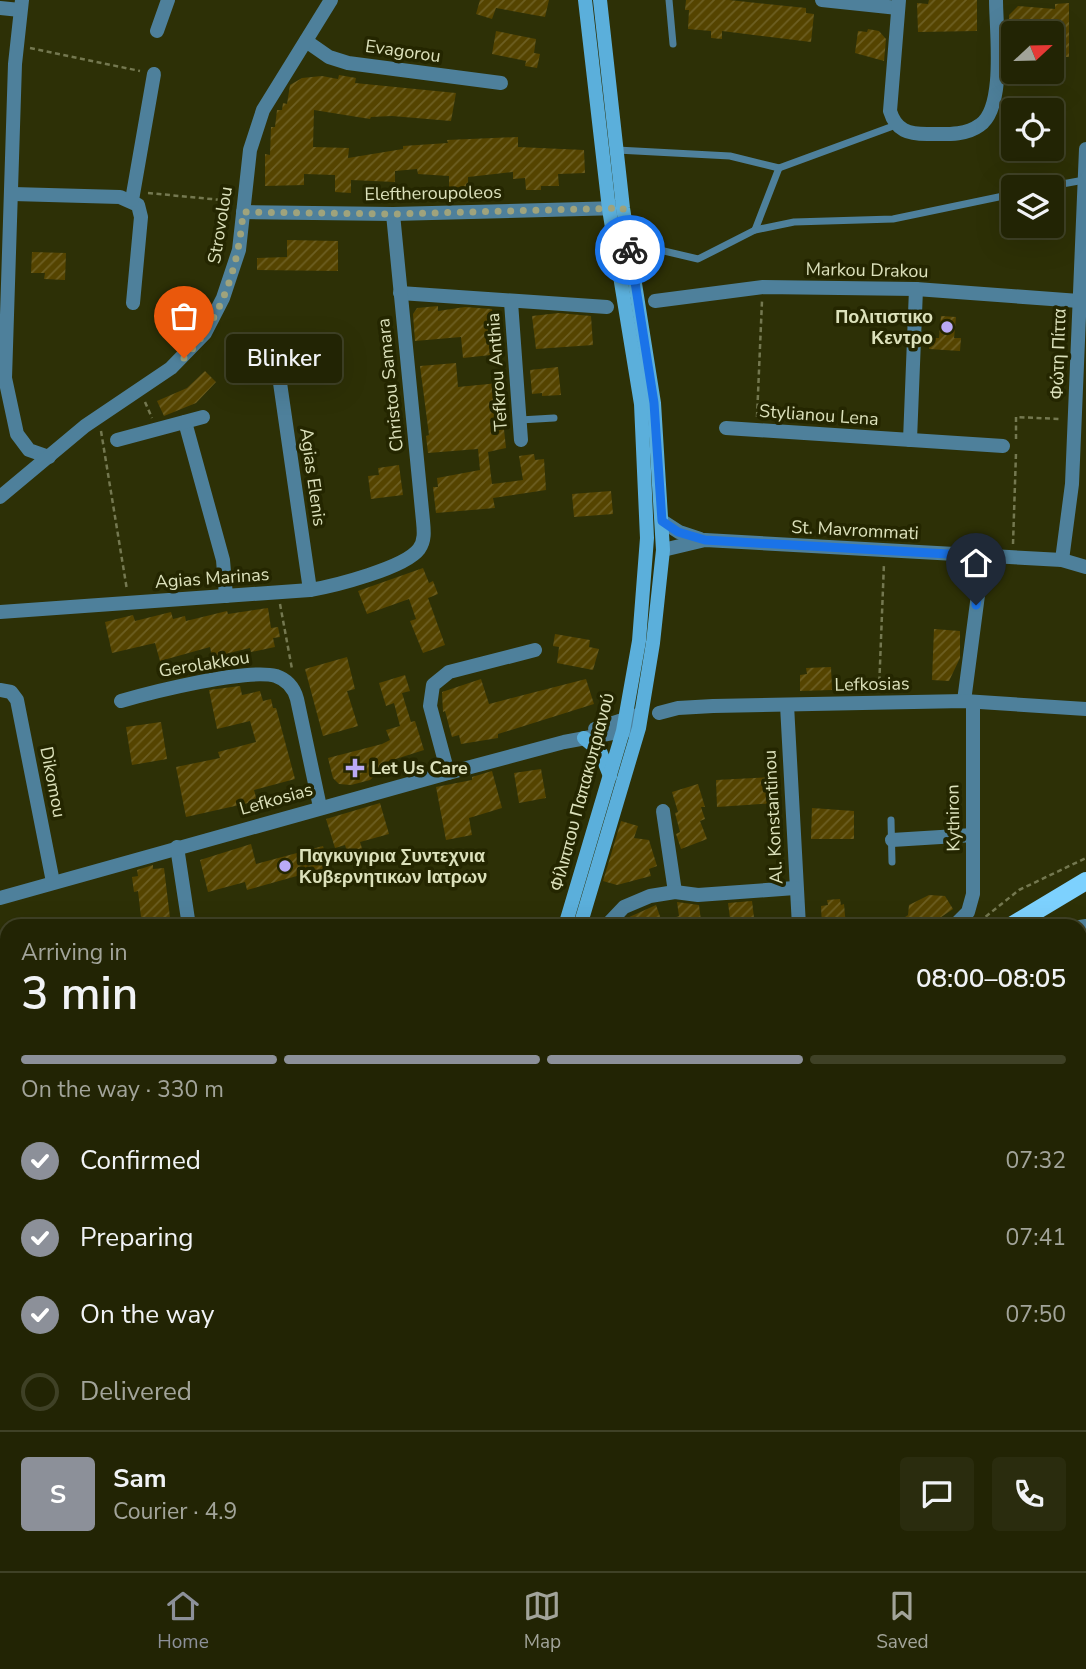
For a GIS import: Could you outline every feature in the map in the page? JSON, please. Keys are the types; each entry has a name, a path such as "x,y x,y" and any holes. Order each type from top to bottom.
{"main road":[{"name":"Φίλιππου Παπακυπριανού","path":"567,919 624,725 639,642 648,500 641,404 585,0"},
{"name":"Φίλιππου Παπακυπριανού","path":"582,919 640,721 653,643 663,550 654,403 616,209 617,150 600,0"},
{"path":"584,738 600,751 610,776"},
{"path":"1023,919 1086,881"}],"street":[{"path":"157,31 168,0"},
{"name":"Strovolou","path":"0,497 98,417 184,358 205,333 231,276 244,207 250,150 263,110 331,0"},
{"path":"821,0 898,4 890,105 894,121 913,134 956,134 973,130 986,119 995,103 996,0"},
{"path":"0,8 21,5 17,45 6,390 14,426 22,443 29,450 49,457"},
{"name":"Evagorou","path":"306,41 329,57 348,63 501,83"},
{"path":"132,200 154,74"},
{"name":"Φώτη Πίττα","path":"1062,560 1079,484 1074,420 1086,149"},
{"path":"13,194 120,197 132,200 138,205 141,217 134,303"},
{"name":"Eleftheroupoleos","path":"244,207 393,214 616,209"},
{"name":"Christou Samara","path":"393,214 423,521 423,539 418,551"},
{"name":"Markou Drakou","path":"655,301 763,287 916,289 1079,301"},
{"path":"910,440 916,289"},
{"path":"400,293 607,307"},
{"name":"Tefkrou Anthia","path":"511,302 521,440"},
{"name":"Agias Elenis","path":"278,369 310,590"},
{"path":"117,440 203,417"},
{"path":"185,422 223,560 226,596"},
{"name":"Stylianou Lena","path":"726,428 1003,446"},
{"name":"St. Mavrommati","path":"662,521 678,532 705,540 1062,560 1086,567"},
{"name":"St. Mavrommati","path":"663,550 705,540"},
{"name":"Agias Marinas","path":"0,611 310,590 358,579 418,551"},
{"name":"Kythiron","path":"963,919 972,901 969,702 983,556"},
{"path":"448,773 430,706 433,685 449,672 535,650"},
{"name":"Gerolakkou","path":"121,701 162,689 256,675 274,676 286,681"},
{"path":"286,681 297,699 320,807"},
{"name":"Dikomou","path":"5,691 19,705 53,881"},
{"name":"Lefkosias","path":"659,713 689,707 969,702 1086,709"},
{"name":"Al. Konstantinou","path":"787,705 798,919"},
{"name":"Lefkosias","path":"0,898 320,807 640,721"},
{"name":"Lefkosias","path":"564,742 624,725"},
{"path":"663,811 675,892"},
{"path":"891,840 973,835"},
{"path":"177,847 188,919"},
{"path":"613,919 624,907 650,896 675,892 698,895 795,888"}],"lane":[{"path":"669,0 673,44"},
{"path":"617,150 730,156 779,168 894,121"},
{"path":"755,230 779,168"},
{"path":"1064,183 1085,179"},
{"path":"637,226 647,226 651,248 698,259 755,230 793,222 892,219 1001,196"},
{"path":"520,420 554,418"},
{"path":"891,820 892,862"}],"path":[{"path":"17,45 154,74"},
{"path":"132,200 146,193 244,207"},
{"path":"757,430 763,287"},
{"path":"139,390 157,429"},
{"path":"98,417 130,603"},
{"path":"1013,558 1016,417 1074,420"},
{"path":"879,703 885,551"},
{"path":"278,593 292,670 286,681"},
{"path":"983,919 1019,890 1086,858"}],"building":[{"path":"480,0 549,0 545,17 496,8 492,19 476,14"},
{"path":"686,0 729,0 806,8 806,13 814,14 811,42 722,31 722,39 711,38 711,31 688,29 689,10 685,10"},
{"path":"929,0 977,0 977,31 918,32 917,3 928,4"},
{"path":"1069,3 1069,57 1064,57 1064,21 1009,21 1009,15 1018,6 1055,9 1055,4"},
{"path":"868,29 879,31 886,39 884,61 855,53 858,31 867,32"},
{"path":"496,31 536,39 534,53 540,54 537,68 525,66 526,61 492,54"},
{"path":"339,75 356,78 355,83 456,93 451,121 392,116 370,119 314,110 313,147 349,148 348,158 403,149 403,146 448,143 447,140 518,137 518,147 584,150 585,173 558,174 559,186 541,186 541,190 526,190 525,178 513,179 513,172 468,177 468,187 449,188 449,176 418,174 417,169 395,171 395,182 351,180 351,193 335,192 335,175 304,174 304,185 265,186 265,154 270,155 271,127 275,127 277,110 282,110 283,103 287,104 290,85 302,78 322,76 338,79"},
{"path":"287,240 338,241 338,271 257,270 257,258 287,257"},
{"path":"32,252 66,253 65,280 44,279 45,273 31,273"},
{"path":"438,306 438,311 465,307 492,309 500,354 463,358 461,337 415,341 413,314 417,308"},
{"path":"559,313 591,316 593,345 536,349 532,316"},
{"name":"Πολιτιστικο Κεντρο","path":"941,316 956,317 954,338 961,338 960,351 929,349 930,338 939,338"},
{"path":"456,363 458,387 499,383 506,448 488,452 492,484 523,480 519,456 534,454 535,460 544,459 546,490 493,498 495,508 436,513 433,487 438,487 437,478 480,470 478,449 428,453 426,436 429,435 420,366"},
{"path":"558,367 561,395 532,394 530,370"},
{"path":"205,371 216,382 196,403 164,416 157,401 187,388"},
{"path":"399,465 403,495 371,499 368,476 379,475 378,468"},
{"path":"611,491 613,514 574,517 572,494"},
{"path":"423,568 429,583 433,581 438,594 428,598 445,645 423,653 410,621 416,619 409,599 367,614 358,591"},
{"path":"268,608 271,628 278,627 280,637 273,638 275,647 251,652 250,648 212,657 210,647 160,661 155,643 112,653 105,622 133,615 135,621 171,612 173,619 185,616 186,621 227,611 228,614"},
{"path":"934,629 960,631 960,658 949,681 932,680"},
{"path":"555,634 590,640 589,647 599,649 593,670 557,663 559,647 553,646"},
{"path":"347,657 355,689 347,691 358,726 323,736 305,669"},
{"path":"831,667 832,690 800,691 800,675 807,674 806,668"},
{"path":"405,675 410,691 402,693 424,750 380,764 379,772 370,780 351,785 339,784 333,778 328,758 390,740 386,730 400,726 394,703 386,706 379,683"},
{"path":"481,679 489,704 586,679 594,704 498,734 498,738 461,744 459,735 452,737 445,711 443,712 442,692"},
{"path":"240,686 242,695 260,691 263,701 271,699 273,708 276,708 295,779 254,790 257,801 186,817 176,767 220,758 218,752 256,742 250,721 217,729 209,690"},
{"path":"161,722 167,759 132,765 126,727"},
{"path":"541,769 546,798 519,803 514,773"},
{"path":"492,771 502,808 469,818 472,835 446,840 436,787 472,780 472,777"},
{"path":"771,777 776,803 717,807 716,780"},
{"path":"698,784 705,807 701,807 705,819 700,821 707,839 681,849 676,834 680,832 675,813 678,812 672,792"},
{"path":"380,803 389,834 360,842 365,858 350,862 345,845 335,848 326,819"},
{"path":"812,808 854,811 854,839 811,839"},
{"path":"621,821 638,826 634,838 649,840 657,866 649,869 651,876 617,885 603,881"},
{"name":"Παγκυγιρια Συντεχνια Κυβερνητικων Ιατρων","path":"251,844 256,864 323,846 329,867 247,890 245,882 208,892 200,860"},
{"path":"153,865 153,869 164,868 170,919 141,919 138,891 134,892 132,877 138,876 137,870"},
{"path":"929,895 945,896 953,909 938,919 902,919 908,915 909,905"},
{"path":"840,899 841,905 844,904 845,919 822,919 821,906 828,905 827,900"},
{"path":"752,901 754,919 730,919 728,903"},
{"path":"677,902 699,905 701,919 670,919 679,916"},
{"path":"656,905 661,919 626,919 627,918"}],"way so far":[{"path":"184,358 205,333 223,298 239,250 243,212 393,214 623,208 630,250"}],"place":[{"name":"Πολιτιστικο Κεντρο","path":"947,327"},
{"name":"Blinker","path":"184,358"},
{"name":"Let Us Care","path":"355,768"},
{"name":"Παγκυγιρια Συντεχνια Κυβερνητικων Ιατρων","path":"285,866"}],"route":[{"path":"630,250 654,403 662,521 678,532 705,540 983,556 976,605"}]}
